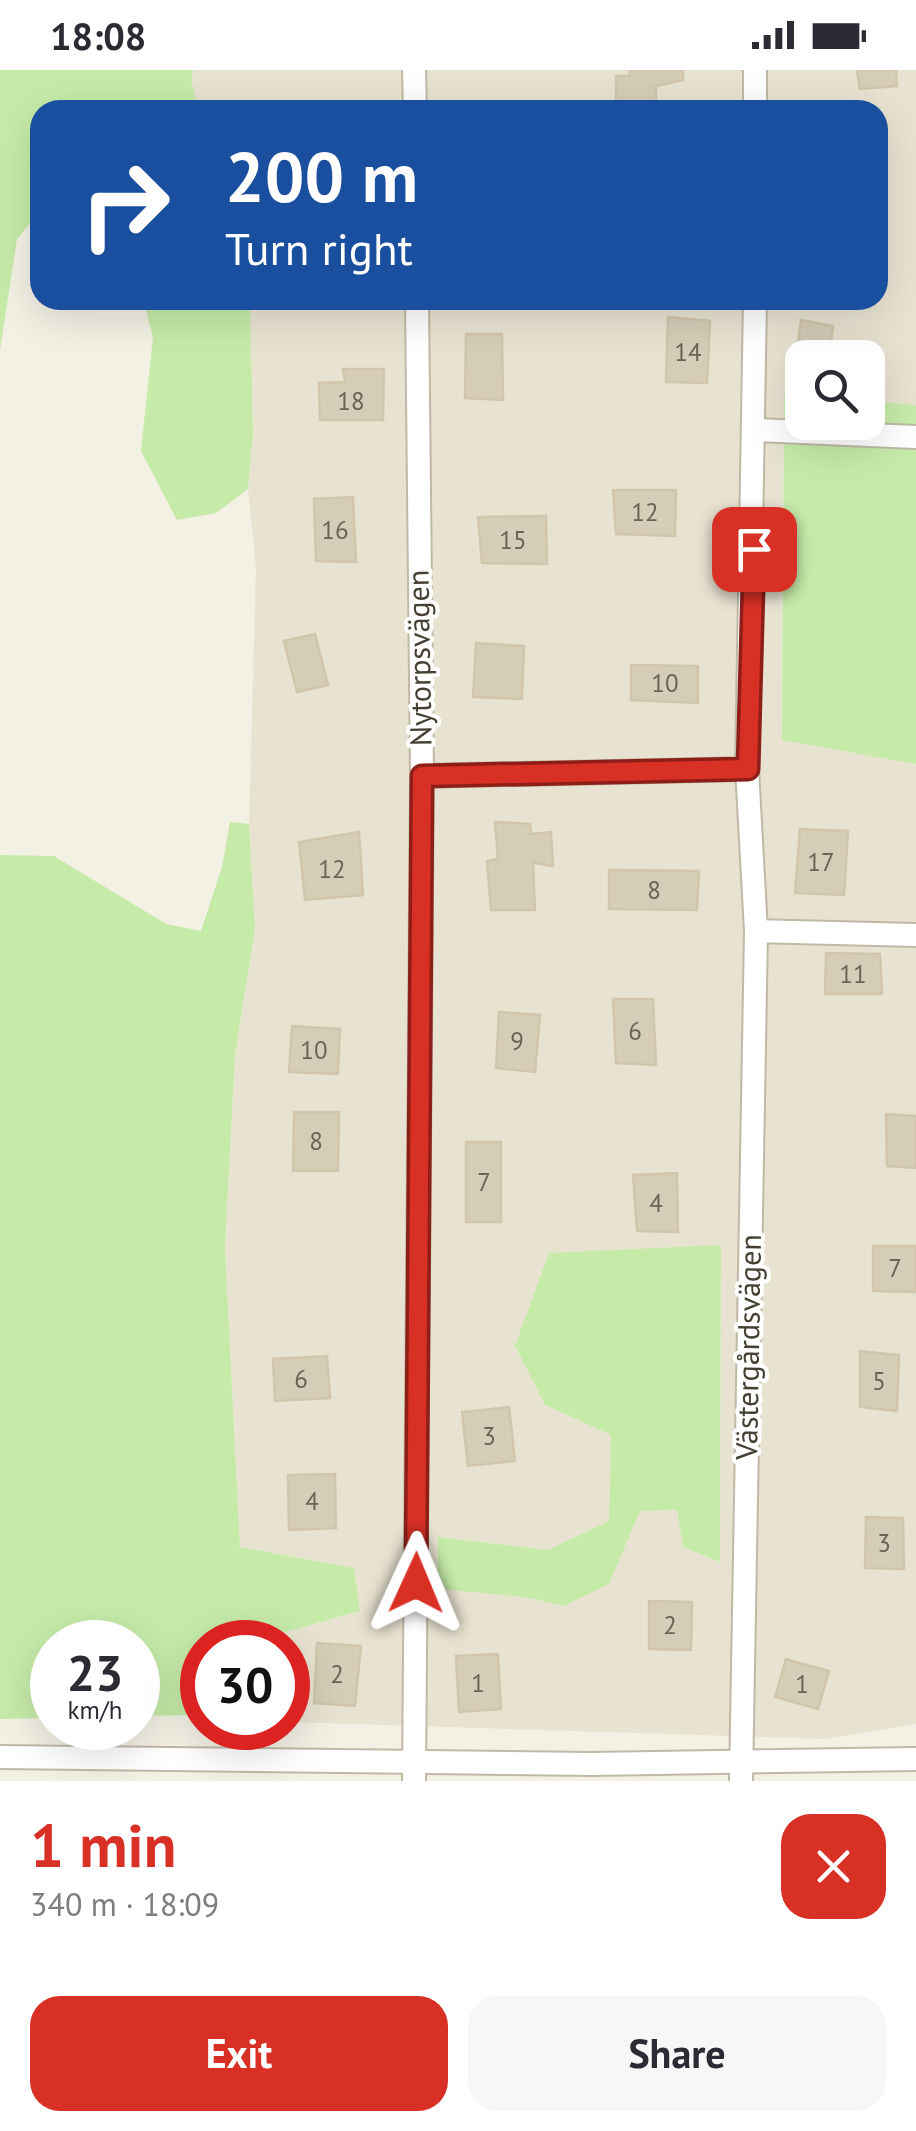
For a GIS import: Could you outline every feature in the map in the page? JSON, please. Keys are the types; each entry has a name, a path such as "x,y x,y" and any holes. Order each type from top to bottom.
{"street":[{"path":"414,70 415,100"},
{"path":"755,70 755,100"},
{"name":"Nytorpsvägen","path":"414,1772 422,776 417,310"},
{"name":"Västergårdsvägen","path":"740,1772 756,932 748,769 755,310"},
{"path":"755,430 916,437"},
{"path":"422,776 748,769"},
{"path":"756,932 916,935"},
{"path":"0,1756 414,1772 740,1772 916,1759"}],"shaded area":[{"path":"194,70 916,70 916,405 885,402 885,340 785,340 782,739 916,764 916,1724 825,1739 310,1723 310,1625 360,1611 354,1568 240,1547 225,1248 235,1055 255,929 249,824 256,568 248,489 253,433 250,310 888,310 888,100 196,100 191,80","holes":["721,1245 720,1562 683,1547 677,1510 640,1511 609,1583 564,1606 525,1597 438,1537 548,1550 609,1522 611,1435 545,1405"]}],"green space":[{"path":"0,70 194,70 191,80 196,100 30,100 30,223 17,239 0,350"},
{"path":"146,310 250,310 253,433 248,489 216,513 177,520 141,451 153,337"},
{"path":"784,394 785,440 885,440 885,402 916,405 916,764 782,740"},
{"path":"230,822 249,824 255,929 235,1055 225,1248 240,1547 354,1568 360,1611 310,1625 310,1620 180,1620 180,1715 160,1716 160,1620 30,1620 30,1718 0,1719 0,855 54,856 166,924 201,931 222,867"},
{"path":"721,1245 720,1562 683,1547 677,1510 640,1511 609,1584 564,1606 525,1597 438,1589 438,1537 548,1550 609,1521 611,1435 545,1405 515,1346 549,1253"}],"building":[{"path":"630,70 683,70 683,80 656,86 656,100 616,100 616,76 630,76"},
{"path":"857,70 896,70 897,86 860,89"},
{"path":"668,317 710,321 707,383 666,382"},
{"path":"801,320 833,326 831,340 798,340"},
{"path":"466,334 502,334 503,400 465,398"},
{"path":"343,369 384,369 383,420 320,420 319,383 345,382"},
{"path":"613,490 676,490 675,536 616,534"},
{"path":"353,497 356,562 316,561 314,499"},
{"path":"546,516 547,564 482,563 478,517"},
{"path":"315,634 328,685 297,692 284,641"},
{"path":"476,643 524,646 522,699 473,697"},
{"path":"631,665 698,666 698,703 631,700"},
{"path":"495,822 530,824 531,834 551,832 553,866 533,863 535,910 491,910 487,861 498,859"},
{"path":"800,829 848,831 844,895 795,893"},
{"path":"359,832 363,895 305,900 299,842"},
{"path":"609,870 699,871 697,910 609,909"},
{"path":"826,953 880,954 882,994 825,994"},
{"path":"613,999 653,999 656,1065 616,1063"},
{"path":"499,1012 540,1015 535,1072 496,1068"},
{"path":"292,1026 340,1029 338,1074 289,1072"},
{"path":"294,1112 339,1112 338,1171 293,1171"},
{"path":"886,1114 916,1116 916,1168 887,1166"},
{"path":"466,1142 501,1142 501,1222 466,1222"},
{"path":"677,1173 678,1232 637,1231 633,1175"},
{"path":"873,1246 916,1246 916,1292 873,1291"},
{"path":"860,1351 899,1355 897,1411 860,1407"},
{"path":"327,1356 330,1398 275,1401 273,1359"},
{"path":"509,1407 515,1461 468,1466 462,1412"},
{"path":"335,1474 336,1528 289,1530 288,1475"},
{"path":"866,1517 903,1518 904,1569 865,1568"},
{"path":"649,1601 692,1602 691,1650 649,1649"},
{"path":"317,1643 361,1646 355,1706 314,1703"},
{"path":"498,1654 501,1709 459,1712 456,1656"},
{"path":"786,1659 829,1671 818,1709 775,1697"}],"route":[{"path":"416,1583 422,776 748,769 754,549"}]}
